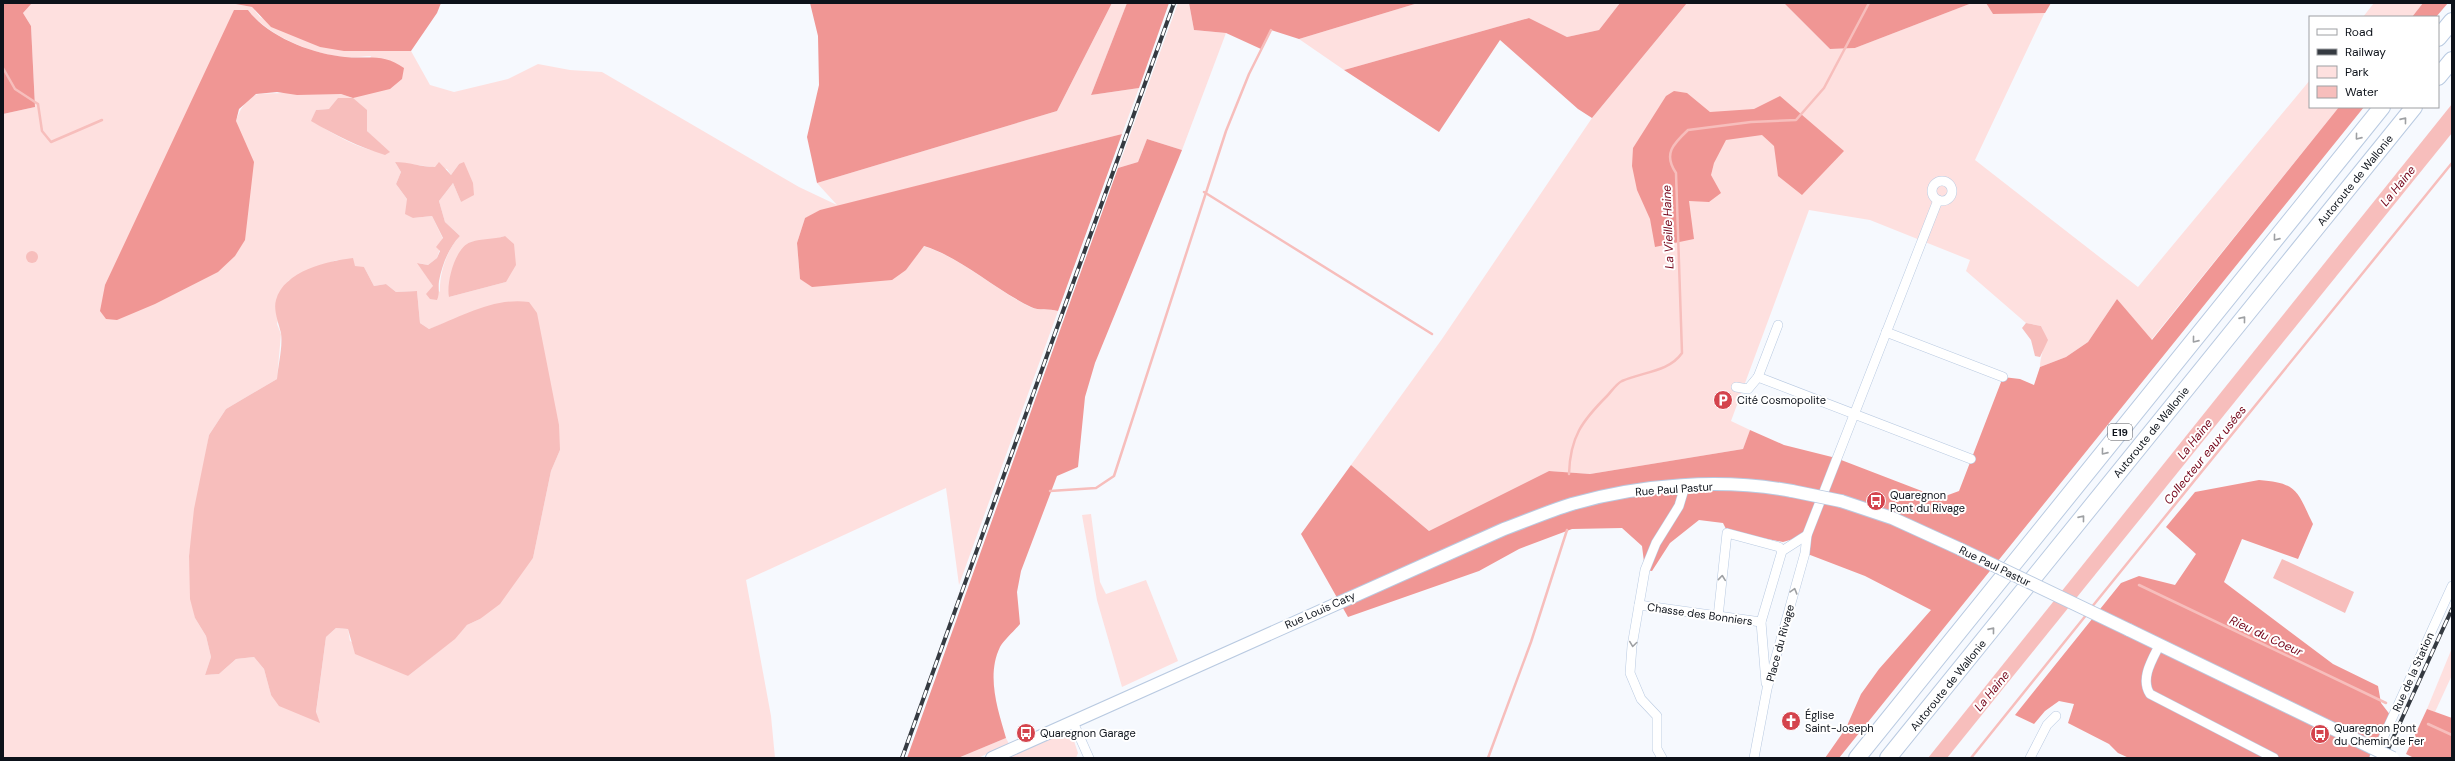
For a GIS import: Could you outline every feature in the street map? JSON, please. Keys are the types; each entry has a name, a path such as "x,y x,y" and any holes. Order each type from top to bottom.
{"highway":[{"path":"2439,37 2452,21"},
{"path":"2439,76 2452,60"},
{"name":"E19","path":"1857,758 2381,108"},
{"name":"Autoroute de Wallonie","path":"1888,758 2413,108"}],"main road":[{"name":"Rue Paul Pastur","path":"1570,505 1617,494 1685,486 1739,485 1792,490 1841,501 1885,516 1960,549 2393,758"},
{"name":"Rue Louis Caty","path":"992,758 1504,529 1570,505"}],"street":[{"path":"1854,413 1938,200"},
{"path":"1736,387 1748,389 1758,377 1778,326"},
{"path":"1886,332 2003,377"},
{"path":"1758,377 1971,459"},
{"name":"Place du Rivage","path":"1767,689 1805,553 1807,535 1854,413"},
{"name":"Chasse des Bonniers","path":"1662,758 1657,749 1656,716 1641,699 1630,673 1639,606 1648,563 1656,543 1679,506 1685,486"},
{"path":"1718,617 1727,533 1781,549 1807,535"},
{"name":"Place du Rivage","path":"1767,689 1761,622 1781,549"},
{"name":"Rue de la Station","path":"2374,758 2452,586"},
{"name":"Chasse des Bonniers","path":"1639,606 1761,622"},
{"path":"2159,646 2147,675 2147,689 2150,694 2274,758"},
{"path":"1754,758 1767,689"},
{"path":"2030,758 2047,725 2056,716"},
{"path":"1073,722 1089,758"}],"green space":[{"path":"32,3 230,3 252,7 260,17 320,47 411,51 430,85 454,92 508,79 538,64 570,70 602,72 799,187 837,205 817,183 1057,111 1112,3 1127,3 1091,95 1139,88 1122,134 839,206 805,218 797,243 800,279 906,270 923,246 951,258 1030,307 1058,311 959,585 946,488 746,580 771,716 775,758 3,758 3,114 35,107 31,26 23,13","holes":["248,10 267,28 279,36 306,48 333,55 349,57 371,56 353,98 341,94 260,94 251,97 245,103 236,121","316,110 367,110 367,131 389,153 378,152 358,146 339,137 312,121","395,162 447,169 451,175 459,164 466,198 461,202 453,183 439,201 445,222 460,236 451,248 442,270 440,292 433,286 418,263 428,265 437,258 443,239 432,216 413,218 407,199 396,184 401,172","505,236 506,282 449,297 470,242 495,239","337,260 355,267 364,267 374,286 386,284 396,292 417,291 420,323 429,329 442,324 560,450 551,471 533,558 480,619 467,625 454,639 408,676 350,641 348,629 336,628 326,637 316,713 319,722 271,695 264,669 254,657 236,659 219,674 205,675 211,657 206,636 195,618 189,556 209,435 226,409 277,379 281,334 277,324 288,281 308,270"]},
{"path":"1178,3 1189,3 1194,30 1226,33 1182,150 1147,139 1138,162 1118,168"},
{"path":"1418,3 1620,3 1599,30 1567,37 1529,18 1344,70 1299,39"},
{"path":"1687,3 1784,3 1830,49 1855,48 1972,3 1986,3 1993,14 2046,10 1975,160 2138,287 2309,81 2309,108 2338,108 2151,340 2117,299 2088,342 2066,357 2040,367 2045,342 2044,331 2041,326 2026,323 1966,271 1970,260 1870,220 1809,210 1731,421 1750,430 1743,449 1590,474 1549,471 1429,531 1351,465 1442,339 1592,118"},
{"path":"2374,3 2423,3 2413,16 2364,16"},
{"path":"1091,514 1100,582 1106,594 1146,580 1178,661 1122,687 1097,600 1082,515"},
{"path":"2452,648 2452,675 2435,712 2427,709"},
{"path":"1065,734 1074,741 1078,753 1076,758 1003,758 1059,735"},
{"path":"1006,738 1009,744 978,758 958,758"}],"shaded area":[{"path":"3,3 32,3 23,13 31,26 35,107 3,114"},
{"path":"230,3 441,3 437,13 411,51 344,51 320,47 271,27 252,7"},
{"path":"810,3 1112,3 1057,111 817,183 807,137 819,85 818,36"},
{"path":"1127,3 1169,3 1139,88 1091,95"},
{"path":"1189,3 1418,3 1299,39 1271,30 1261,49 1226,33 1194,30"},
{"path":"1620,3 1687,3 1592,118 1578,109 1500,40 1439,132 1344,70 1529,18 1567,37 1599,30"},
{"path":"1784,3 1972,3 1855,48 1830,49"},
{"path":"1986,3 2051,3 2045,13 1993,14"},
{"path":"2423,3 2448,3 2437,16 2413,16"},
{"path":"234,10 248,10 257,20 279,36 305,48 345,57 383,58 390,60 404,68 402,79 390,89 353,98 341,94 297,95 277,92 256,94 239,109 236,121 254,162 245,240 235,256 218,272 155,304 117,320 106,319 100,311 105,285"},
{"path":"1674,91 1687,93 1710,112 1754,109 1780,96 1844,151 1802,195 1778,176 1774,146 1762,135 1726,140 1714,163 1711,175 1721,193 1709,202 1689,201 1694,239 1655,247 1650,219 1637,190 1632,166 1633,148 1666,96"},
{"path":"2338,108 2363,108 1839,758 1825,758 1846,728 1861,694 1879,669 1931,610 1865,576 1805,553 1807,535 1783,542 1727,531 1723,523 1699,520 1670,543 1652,571 1645,570 1642,546 1622,528 1572,529 1519,549 1479,571 1348,617 1301,534 1351,465 1429,531 1549,471 1590,474 1743,449 1750,430 1784,445 1836,458 1940,498 1959,491 2003,377 2020,379 2034,385 2040,367 2066,357 2088,342 2117,299 2152,340"},
{"path":"1122,134 1058,311 1031,307 1004,292 952,258 924,246 906,270 892,280 812,287 800,279 797,243 805,218 820,210"},
{"path":"1147,139 1182,150 1095,363 1085,397 1078,467 1057,476 1021,571 1017,592 1020,624 1000,647 994,670 997,705 1006,738 958,758 907,758 1118,168 1138,162"},
{"path":"2259,480 2272,481 2282,484 2295,491 2313,524 2298,559 2242,539 2224,582 2333,664 2378,686 2381,703 2391,716 2372,758 2129,758 2118,753 2109,744 2068,723 2074,704 2059,701 2045,711 2034,724 2015,715 2121,583 2139,576 2175,585 2196,554 2166,527 2195,492"},
{"path":"2427,709 2452,718 2452,758 2414,758 2406,754"}],"water":[{"path":"338,98 353,98 367,110 367,131 390,152 385,155 366,148 338,136 311,121 316,110 329,109"},
{"name":"La Haine","path":"2452,104 2452,133 1947,758 1928,758"},
{"path":"395,162 435,167 439,162 451,175 459,164 464,162 473,183 474,195 461,202 453,183 439,201 445,222 460,236 452,245 444,263 439,281 439,293 437,300 430,299 426,294 433,286 417,263 428,265 437,258 440,251 436,247 443,238 432,216 413,218 405,214 407,199 396,184 401,172"},
{"path":"505,236 514,244 516,265 506,282 449,297 448,291 450,275 456,258 465,245 475,241"},
{"path":"32,251 36,253 38,257 36,261 32,263 28,261 26,257 28,253"},
{"path":"353,258 355,266 364,267 374,286 386,284 396,292 417,291 420,323 429,329 490,305 516,301 529,302 537,313 559,425 560,450 551,471 533,558 500,604 480,619 467,625 455,639 408,676 355,654 348,629 336,628 326,637 316,712 320,723 279,706 271,695 264,669 254,657 236,659 219,674 205,675 211,657 206,636 195,618 190,599 189,556 194,509 209,435 226,409 277,379 281,350 281,333 275,304 281,290 297,275 308,269 343,259"},
{"path":"2026,323 2041,326 2048,340 2040,357 2035,356 2031,340 2022,328"},
{"path":"2282,559 2354,592 2345,613 2273,578"}],"waterway":[{"name":"La Vieille Haine","path":"1569,474 1572,450 1579,430 1584,422 1616,386 1622,381 1663,368 1677,359 1682,353 1676,173 1670,160 1670,155 1674,145 1688,130 1751,122 1796,120 1824,88 1869,3"},
{"path":"1050,491 1096,488 1114,476 1226,131 1249,74 1271,30"},
{"path":"3,68 15,89 38,104 42,131 51,142 102,120"},
{"name":"Collecteur eaux usées","path":"2091,608 2452,163"},
{"path":"1204,192 1432,334"},
{"path":"1488,758 1531,642 1567,530"},
{"name":"Rieu du Coeur","path":"2139,585 2386,703"},
{"name":"Collecteur eaux usées","path":"1971,758 2087,614"},
{"name":"Rieu du Coeur","path":"2428,724 2452,735"}],"railway":[{"path":"902,758 1174,3"},
{"path":"2384,758 2452,609"}],"place":[{"name":"Cité Cosmopolite","path":"1723,400"},
{"name":"Quaregnon Pont du Rivage","path":"1876,501"},
{"name":"Église Saint-Joseph","path":"1791,721"},
{"name":"Quaregnon Garage","path":"1026,733"},
{"name":"Quaregnon Pont du Chemin de Fer","path":"2320,734"}]}
